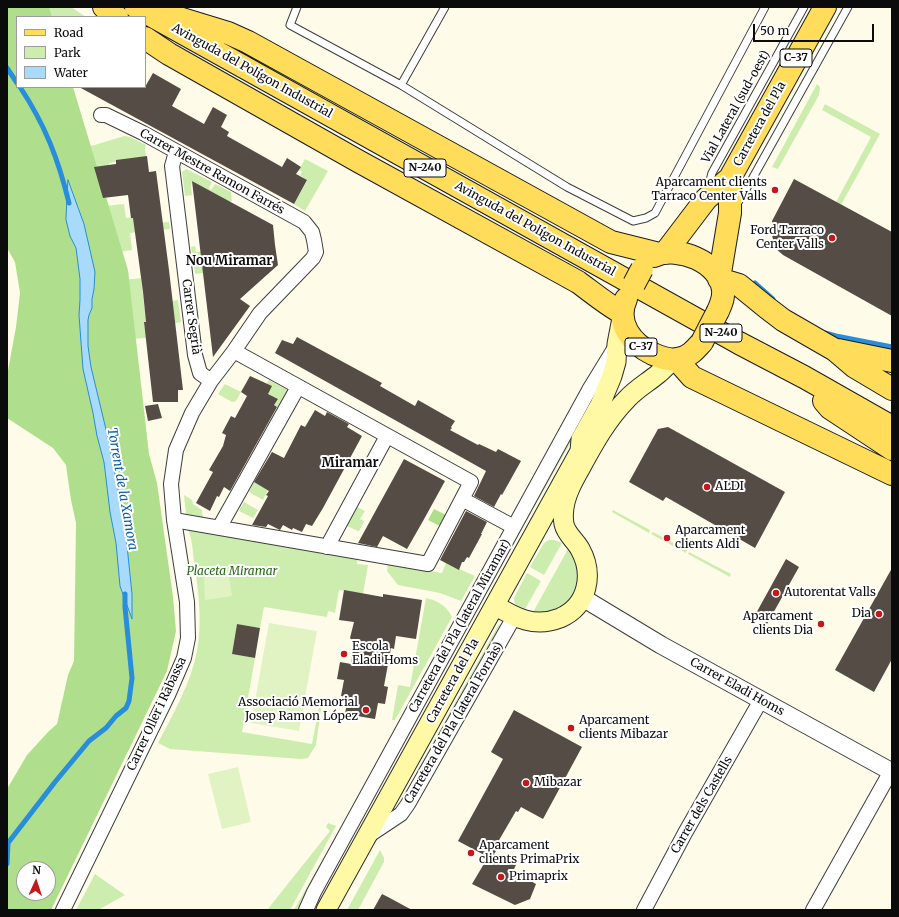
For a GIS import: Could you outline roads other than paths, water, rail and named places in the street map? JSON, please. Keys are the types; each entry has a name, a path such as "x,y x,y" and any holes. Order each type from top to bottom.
{"main road":[{"path":"104,7 116,16"},
{"name":"Carretera del Pla","path":"730,178 825,7"},
{"path":"139,8 228,33 248,42 611,242 662,254 686,254 697,258 709,266 719,279 739,285 783,320 835,350 855,367 892,389"},
{"name":"Avinguda del Polígon Industrial","path":"139,8 892,427"},
{"path":"146,39 169,54 578,282 605,304 623,310 617,344 616,362 612,376 600,405 581,439 586,449"},
{"name":"C-37","path":"730,178 730,213 719,279 722,283 722,302 702,342 695,350 685,357 675,360 662,358 641,347 630,336 625,328 623,310 642,269 652,258 662,254 706,199 730,178"},
{"path":"835,350 892,361"},
{"path":"495,605 526,621 539,623 550,621 570,613 577,607 583,598 587,580 584,557 579,547 566,531 564,524 565,504 570,487 586,449 626,400 675,360 692,376 892,474"},
{"path":"804,377 830,408 892,449"},
{"name":"Carretera del Pla","path":"326,910 495,605 586,449"}],"street":[{"name":"Carrer Mestre Ramon Farrés","path":"101,115 106,115 304,222 312,232 314,240"},
{"name":"Carrer Segrià","path":"176,152 172,166 195,354 200,373 211,381"},
{"name":"Carrer Oller i Rabassa","path":"63,910 168,696 184,658 188,638 187,602 174,520 171,484 176,450 192,414 211,381 260,313 313,258 316,252 314,240"},
{"name":"Carretera del Pla (lateral Miramar)","path":"306,910 314,892 387,756 425,690 589,390 617,344"},
{"path":"174,520 428,564 471,482 404,450 387,436 234,351"},
{"path":"219,528 298,387"},
{"path":"327,547 387,436"},
{"path":"462,499 514,527"},
{"name":"Carrer Eladi Homs","path":"583,598 661,645 891,772"},
{"name":"Carretera del Pla (lateral Fornàs)","path":"367,837 401,814 408,804 514,616"},
{"name":"Carrer dels Castells","path":"644,910 685,833 762,700"},
{"path":"813,910 891,772"}],"lane":[{"path":"297,7 290,25 401,85 567,187 633,221 646,218 655,213 765,7"},
{"path":"401,85 445,7"},
{"name":"Vial Lateral (sud-oest)","path":"706,199 712,173 804,7"},
{"path":"730,213 751,181 848,7"}],"water":[{"path":"68,180 84,224 95,272 92,308 88,320 88,346 91,367 109,442 125,526 132,594 132,619 120,586 116,543 110,512 104,462 83,369 79,315 80,279 76,248 70,236 66,220"}],"waterway":[{"name":"Torrent de la Xamora","path":"7,68 16,82"},
{"name":"Torrent de la Xamora","path":"21,88 37,115 50,142 69,203"},
{"path":"755,283 773,299"},
{"path":"825,333 892,347"},
{"name":"Torrent de la Xamora","path":"7,864 8,843 89,741 106,728 116,716 126,708 129,701 132,678 125,594"}],"place":[{"name":"Aparcament clients Tarraco Center Valls","path":"775,190"},
{"name":"Ford Tarraco Center Valls","path":"832,238"},
{"name":"ALDI","path":"707,487"},
{"name":"Aparcament clients Aldi","path":"667,538"},
{"name":"Autorentat Valls","path":"776,593"},
{"name":"Dia","path":"879,614"},
{"name":"Aparcament clients Dia","path":"821,624"},
{"name":"Escola Eladi Homs","path":"344,654"},
{"name":"Associació Memorial Josep Ramon López","path":"366,710"},
{"name":"Aparcament clients Mibazar","path":"571,728"},
{"name":"Mibazar","path":"526,783"},
{"name":"Aparcament clients PrimaPrix","path":"471,853"},
{"name":"Primaprix","path":"501,877"}],"district":[{"name":"Nou Miramar","path":"229,261"},
{"name":"Miramar","path":"350,463"}],"park label":[{"name":"Placeta Miramar","path":"232,572"}]}
